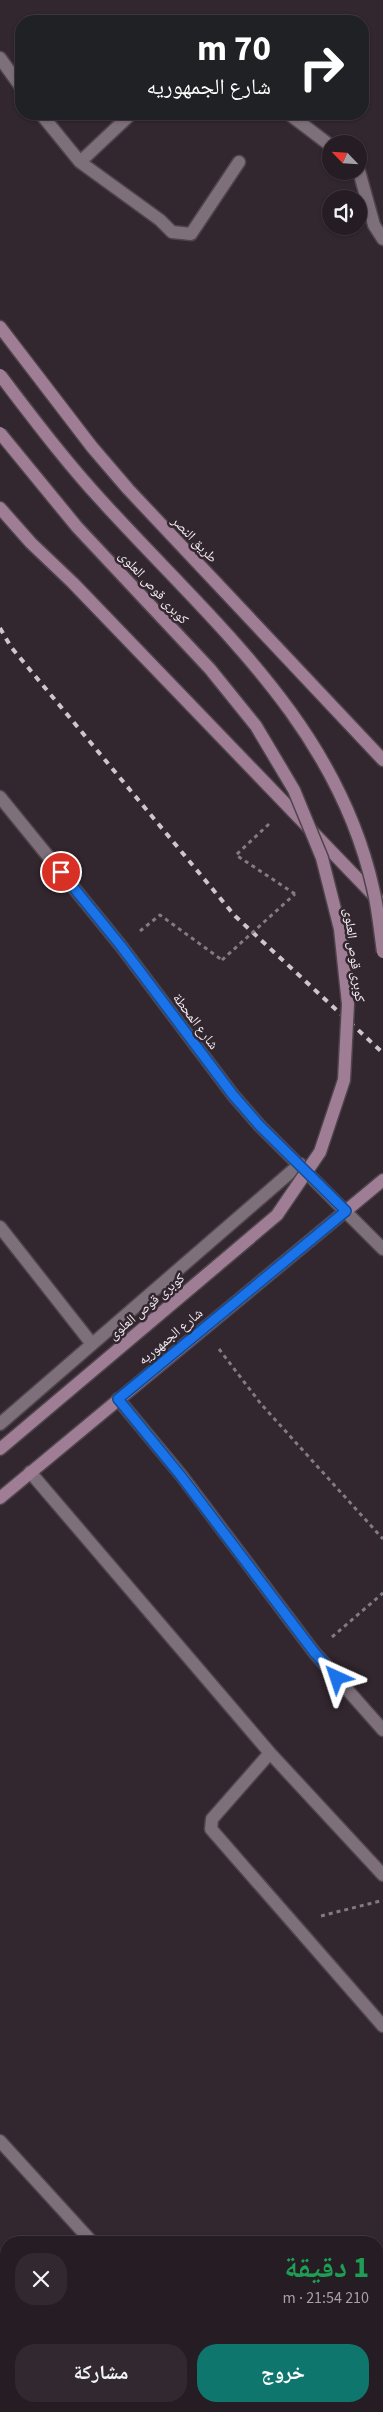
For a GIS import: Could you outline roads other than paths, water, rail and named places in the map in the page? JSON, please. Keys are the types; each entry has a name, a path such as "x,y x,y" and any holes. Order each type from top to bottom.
{"street":[{"path":"0,58 15,79"},
{"path":"46,120 80,162 160,220 172,232 191,234 239,162"},
{"path":"80,162 125,120"},
{"path":"297,120 322,139"},
{"path":"362,180 374,225 383,239"},
{"name":"طريق النصر","path":"0,327 92,447 128,489 383,760"},
{"name":"كوبرى قوص العلوى","path":"0,375 101,501 243,651 287,704 324,761 352,823 373,888 383,952"},
{"name":"كوبرى قوص العلوى","path":"0,433 77,527 210,669 256,726 294,790 322,858 340,929 348,1004 344,1080 320,1152 277,1215 0,1449"},
{"path":"0,508 31,543 73,583 383,905"},
{"name":"شارع المحطة","path":"0,797 121,946 233,1095 260,1126 383,1249"},
{"path":"0,1424 300,1164"},
{"name":"شارع الجمهوريه","path":"0,1498 383,1180"},
{"path":"0,1227 92,1344"},
{"path":"118,1399 181,1476 314,1652 383,1730"},
{"path":"30,1472 270,1753 383,1875"},
{"path":"270,1753 212,1819 211,1829 296,1923 383,2026"},
{"path":"0,2141 87,2236"}],"railway":[{"path":"0,628 11,647 235,916 383,1053"}]}
